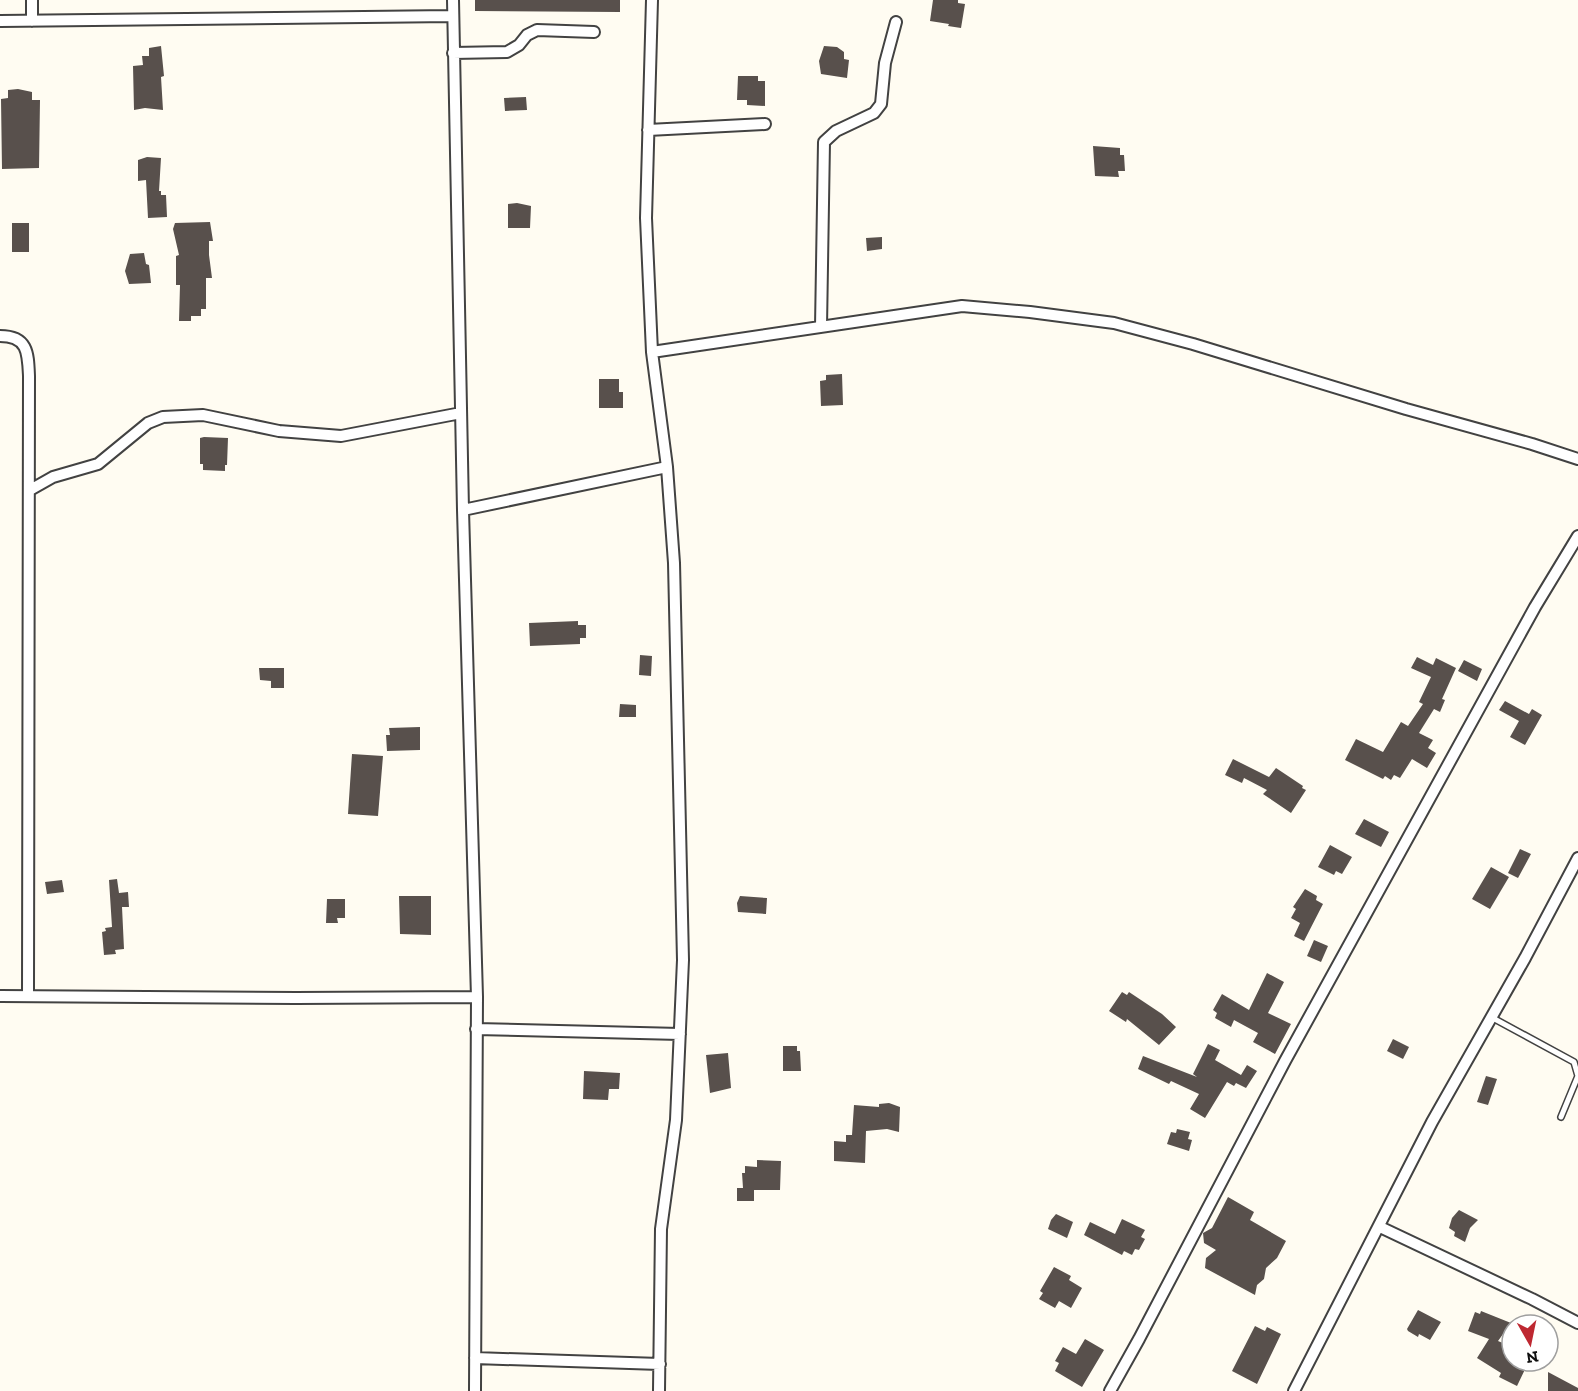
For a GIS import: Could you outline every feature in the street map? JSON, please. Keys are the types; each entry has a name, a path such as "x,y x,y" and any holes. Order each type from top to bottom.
{"street":[{"path":"32,0 32,21"},
{"path":"453,0 463,510 477,997 475,1391"},
{"path":"652,0 646,218 652,352 667,467 674,563 683,949 675,1120 661,1229 659,1391"},
{"path":"0,21 452,16"},
{"path":"821,327 824,142 836,131 874,113 881,104 885,63 896,22"},
{"path":"453,53 507,52 537,30 594,32"},
{"path":"648,130 765,124"},
{"path":"652,352 962,306 1030,312 1114,323 1193,344 1406,410 1532,444 1578,459"},
{"path":"0,336 17,338 24,346 28,356 30,490 27,996"},
{"path":"30,490 53,477 98,464 148,423 163,417 203,415 279,431 341,436 461,413"},
{"path":"463,510 667,467"},
{"path":"1110,1391 1285,1061 1535,607 1578,536"},
{"path":"1294,1391 1432,1122 1578,858"},
{"path":"0,996 477,997"},
{"path":"476,1029 680,1034"},
{"path":"1380,1227 1578,1323"},
{"path":"475,1358 660,1364"}],"lane":[{"path":"1491,1017 1574,1062 1578,1076 1561,1117"}],"building":[{"path":"475,0 620,0 620,12 475,11"},
{"path":"933,0 958,0 958,3 965,4 961,28 930,21"},
{"path":"161,46 164,76 161,77 163,110 145,108 134,110 133,66 143,65 142,56 149,56 149,48"},
{"path":"824,46 837,47 844,52 844,59 849,60 847,78 821,74 819,61"},
{"path":"738,76 758,76 758,81 765,81 765,106 747,105 747,100 737,100"},
{"path":"18,89 32,92 32,100 40,100 39,168 2,169 1,99 8,98 8,90"},
{"path":"526,97 527,110 505,111 504,98"},
{"path":"1093,146 1120,148 1120,155 1124,155 1125,171 1118,171 1119,177 1095,176"},
{"path":"147,157 161,158 159,191 161,195 166,195 167,217 148,218 146,180 138,181 138,160"},
{"path":"508,204 531,206 530,228 508,228"},
{"path":"210,222 213,241 209,241 212,278 206,278 206,309 201,309 201,316 191,316 191,321 179,321 180,285 176,285 176,256 179,255 173,229 175,223"},
{"path":"12,223 29,223 29,252 12,252"},
{"path":"882,237 882,249 867,251 866,238"},
{"path":"144,253 146,264 149,265 151,283 129,284 125,271 130,254"},
{"path":"842,374 843,405 821,406 820,381 826,380 826,375"},
{"path":"599,379 619,379 619,392 623,392 623,408 599,408"},
{"path":"200,438 228,438 225,471 203,470 203,464 200,464"},
{"path":"578,621 578,625 586,625 586,638 580,638 580,644 530,646 529,623"},
{"path":"640,655 652,656 651,676 639,675"},
{"path":"1417,657 1433,665 1436,658 1456,668 1442,699 1445,700 1440,712 1434,709 1419,733 1433,740 1428,748 1436,753 1427,768 1412,759 1400,778 1394,775 1391,780 1385,776 1383,779 1345,760 1356,739 1383,752 1401,722 1408,726 1423,704 1419,702 1431,677 1411,668"},
{"path":"1464,660 1482,669 1477,681 1458,671"},
{"path":"259,668 284,668 284,688 271,688 271,681 260,680"},
{"path":"1505,701 1529,714 1532,709 1542,715 1525,745 1510,737 1519,721 1499,710"},
{"path":"620,704 636,705 636,717 619,717"},
{"path":"420,727 420,750 387,751 386,735 390,735 389,728"},
{"path":"352,754 383,756 378,816 348,814"},
{"path":"1233,759 1269,777 1276,768 1306,790 1291,813 1263,794 1267,790 1244,778 1242,783 1225,775"},
{"path":"1364,819 1389,832 1381,847 1355,834"},
{"path":"1330,845 1352,857 1342,874 1336,871 1334,875 1318,867"},
{"path":"1520,849 1531,854 1518,878 1508,873"},
{"path":"1491,867 1509,877 1490,909 1472,899"},
{"path":"117,879 119,893 128,892 129,907 122,907 124,949 115,950 116,954 104,955 102,932 106,931 105,928 112,927 109,880"},
{"path":"62,880 64,892 47,894 45,882"},
{"path":"1305,889 1317,896 1316,900 1323,904 1304,941 1294,936 1300,923 1291,918 1296,909 1293,907"},
{"path":"399,896 431,896 431,935 400,934"},
{"path":"740,896 767,898 766,914 738,912 737,903"},
{"path":"327,899 345,899 345,918 337,918 338,923 326,923"},
{"path":"1314,940 1328,946 1321,962 1307,956"},
{"path":"1267,973 1284,982 1268,1013 1291,1024 1275,1054 1253,1042 1258,1033 1234,1020 1231,1027 1215,1018 1217,1013 1213,1010 1222,994 1249,1010"},
{"path":"1122,992 1127,995 1129,992 1162,1014 1176,1027 1159,1045 1127,1019 1126,1022 1109,1011"},
{"path":"1393,1039 1409,1047 1403,1059 1387,1051"},
{"path":"1208,1044 1220,1050 1215,1060 1241,1075 1247,1065 1257,1071 1246,1088 1227,1082 1205,1118 1190,1109 1199,1094 1171,1081 1169,1084 1138,1069 1143,1056 1197,1077 1193,1074"},
{"path":"783,1046 797,1046 797,1051 800,1051 801,1071 783,1071"},
{"path":"728,1053 731,1088 710,1093 706,1055"},
{"path":"584,1071 620,1073 619,1089 609,1089 608,1100 583,1099"},
{"path":"1486,1076 1497,1079 1488,1105 1477,1102"},
{"path":"889,1103 900,1107 899,1132 887,1129 866,1131 865,1163 834,1161 834,1141 846,1142 846,1135 852,1135 854,1105 879,1107 879,1104"},
{"path":"1177,1129 1190,1132 1188,1139 1192,1140 1189,1151 1167,1144 1171,1132 1176,1133"},
{"path":"757,1160 781,1161 780,1190 754,1190 754,1201 737,1201 737,1188 743,1188 742,1173 745,1173 745,1166 757,1167"},
{"path":"1228,1197 1254,1212 1250,1220 1286,1241 1277,1258 1266,1268 1264,1279 1257,1285 1255,1295 1205,1268 1206,1258 1216,1250 1204,1243 1203,1233 1212,1228"},
{"path":"1459,1210 1478,1220 1470,1228 1465,1242 1454,1236 1455,1232 1449,1228 1452,1218"},
{"path":"1056,1214 1073,1222 1067,1238 1048,1229"},
{"path":"1122,1219 1145,1230 1141,1237 1145,1239 1139,1250 1135,1249 1132,1255 1124,1251 1122,1255 1084,1235 1090,1222 1115,1234"},
{"path":"1054,1267 1071,1276 1069,1280 1082,1288 1071,1308 1059,1301 1055,1308 1039,1299 1043,1293 1040,1291"},
{"path":"1418,1310 1441,1322 1430,1340 1419,1334 1418,1337 1407,1329"},
{"path":"1481,1311 1500,1319 1498,1341 1500,1342 1500,1372 1477,1358 1489,1339 1468,1331 1475,1312 1480,1314"},
{"path":"1255,1326 1265,1331 1267,1327 1281,1334 1257,1384 1232,1371"},
{"path":"1085,1339 1104,1350 1082,1387 1055,1371 1059,1363 1055,1361 1063,1347 1076,1354"},
{"path":"1501,1373 1523,1373 1517,1386 1499,1377"},
{"path":"1548,1373 1578,1388 1578,1391 1548,1391"}]}
